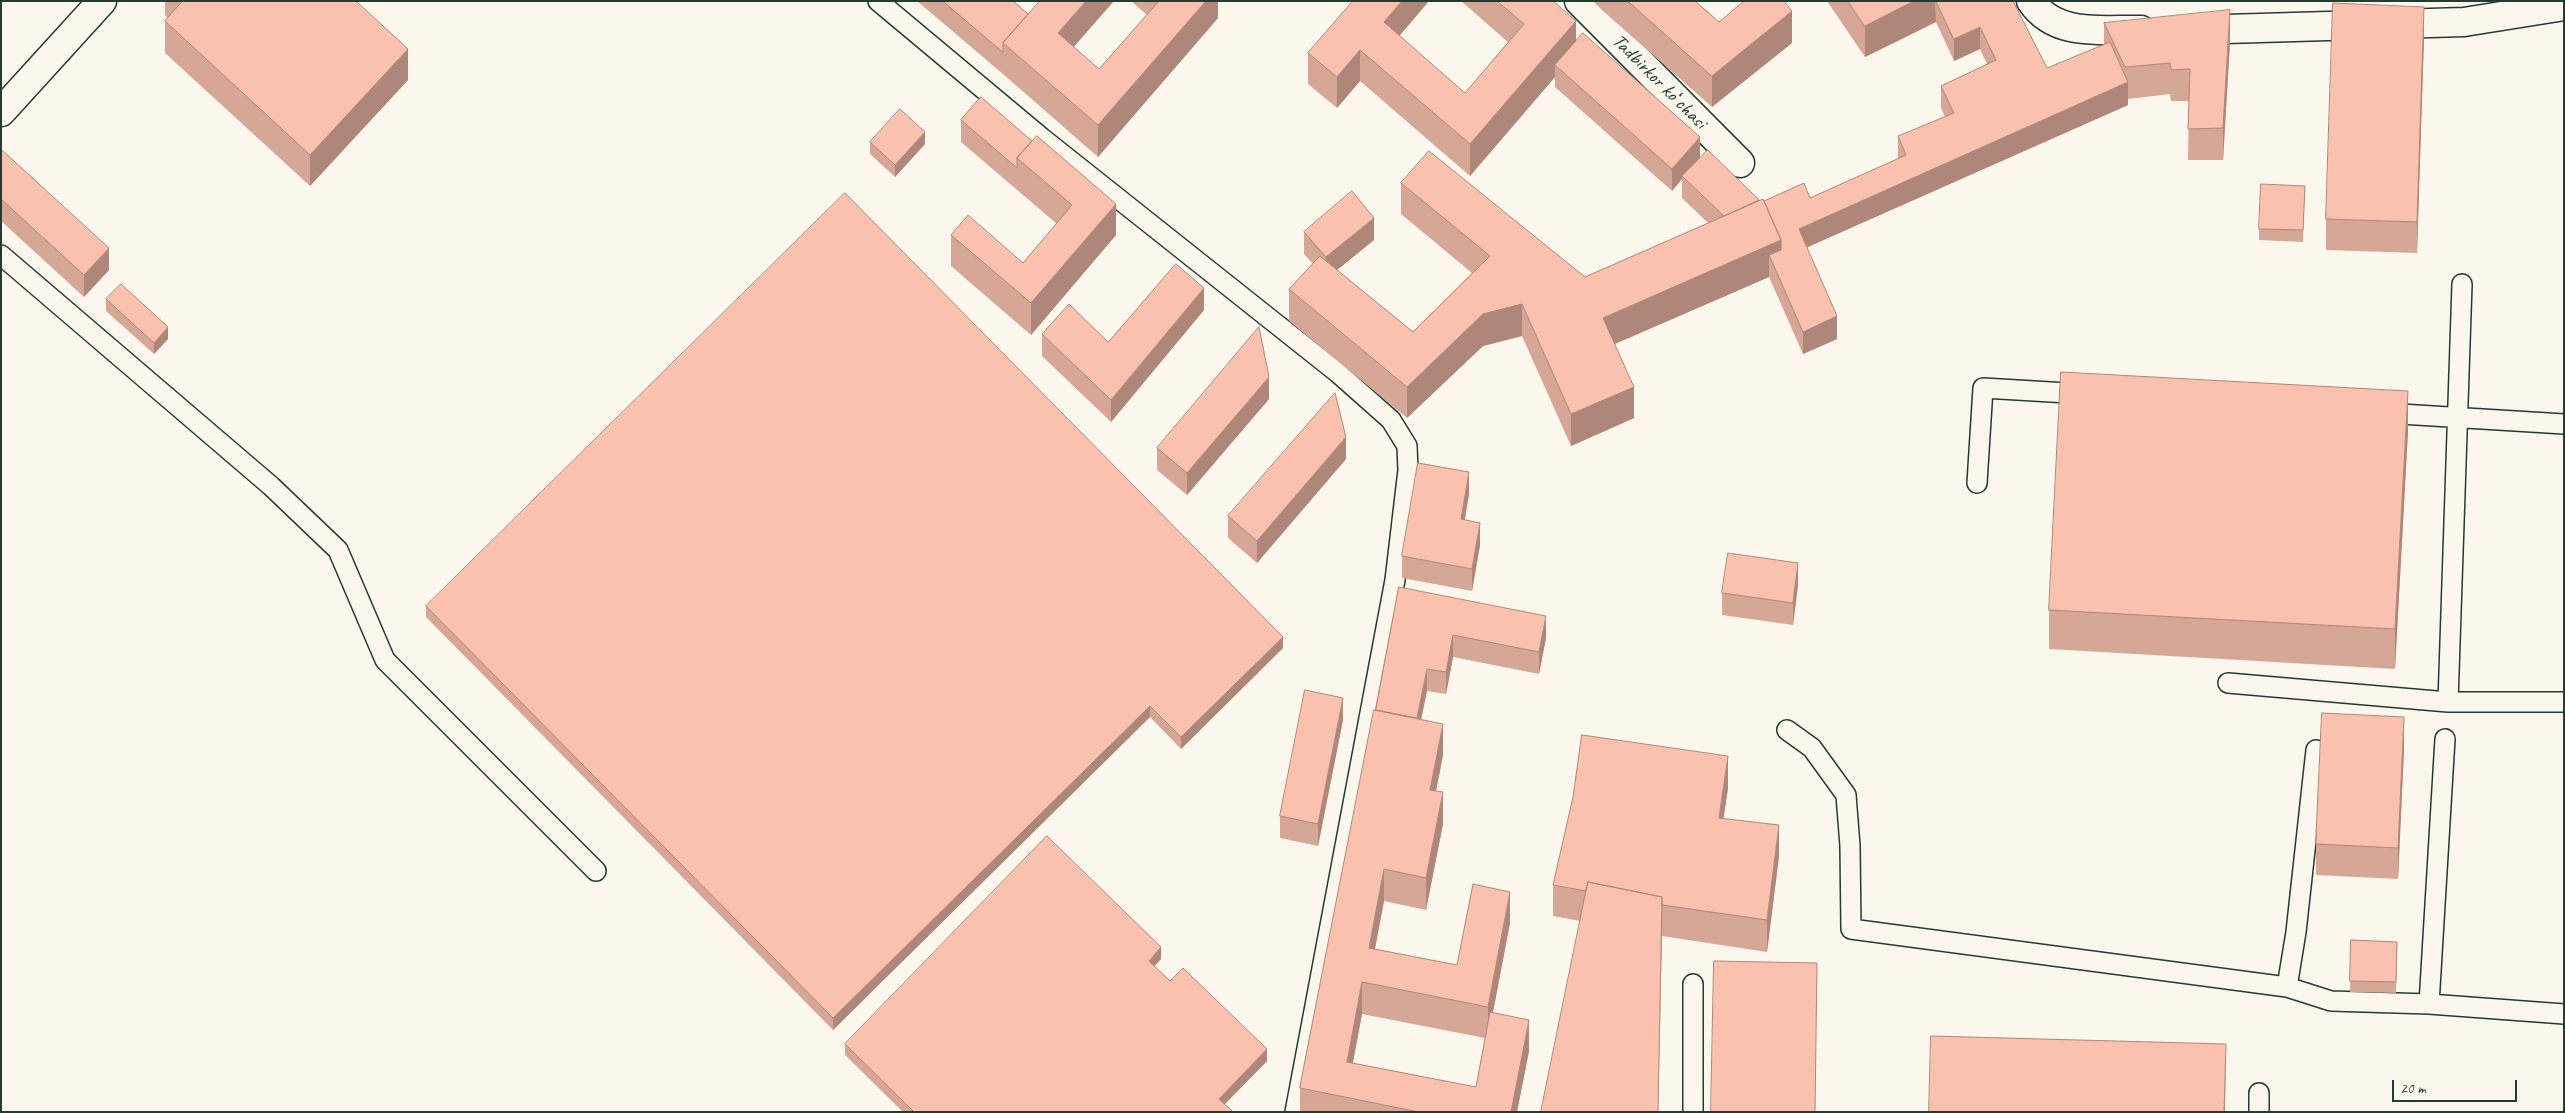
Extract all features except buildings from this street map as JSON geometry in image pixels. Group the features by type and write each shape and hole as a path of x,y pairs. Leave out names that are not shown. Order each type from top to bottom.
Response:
{"street":[{"path":"1,112 102,1"},
{"name":"Tadbirkor koʻchasi","path":"1579,1 1740,163"},
{"path":"2031,1 2046,17 2074,29 2241,30 2464,22 2564,6"}],"lane":[{"path":"878,1 1042,138 1338,373 1392,420 1407,446 1408,470 1395,580 1295,1112"},
{"path":"1,255 271,486 338,550 385,660 596,871"},
{"path":"2448,702 2462,284"},
{"path":"1977,483 1984,388 2101,395"},
{"path":"2366,412 2564,424"},
{"path":"2228,683 2448,702 2564,702"},
{"path":"1787,730 1812,748 1846,795 1850,846 1851,929 2287,988 2331,1001 2429,1004 2564,1014"},
{"path":"2429,1004 2445,740"},
{"path":"2287,988 2296,932 2316,750"},
{"path":"1693,984 1693,1112"},
{"path":"2259,1093 2259,1112"}]}
